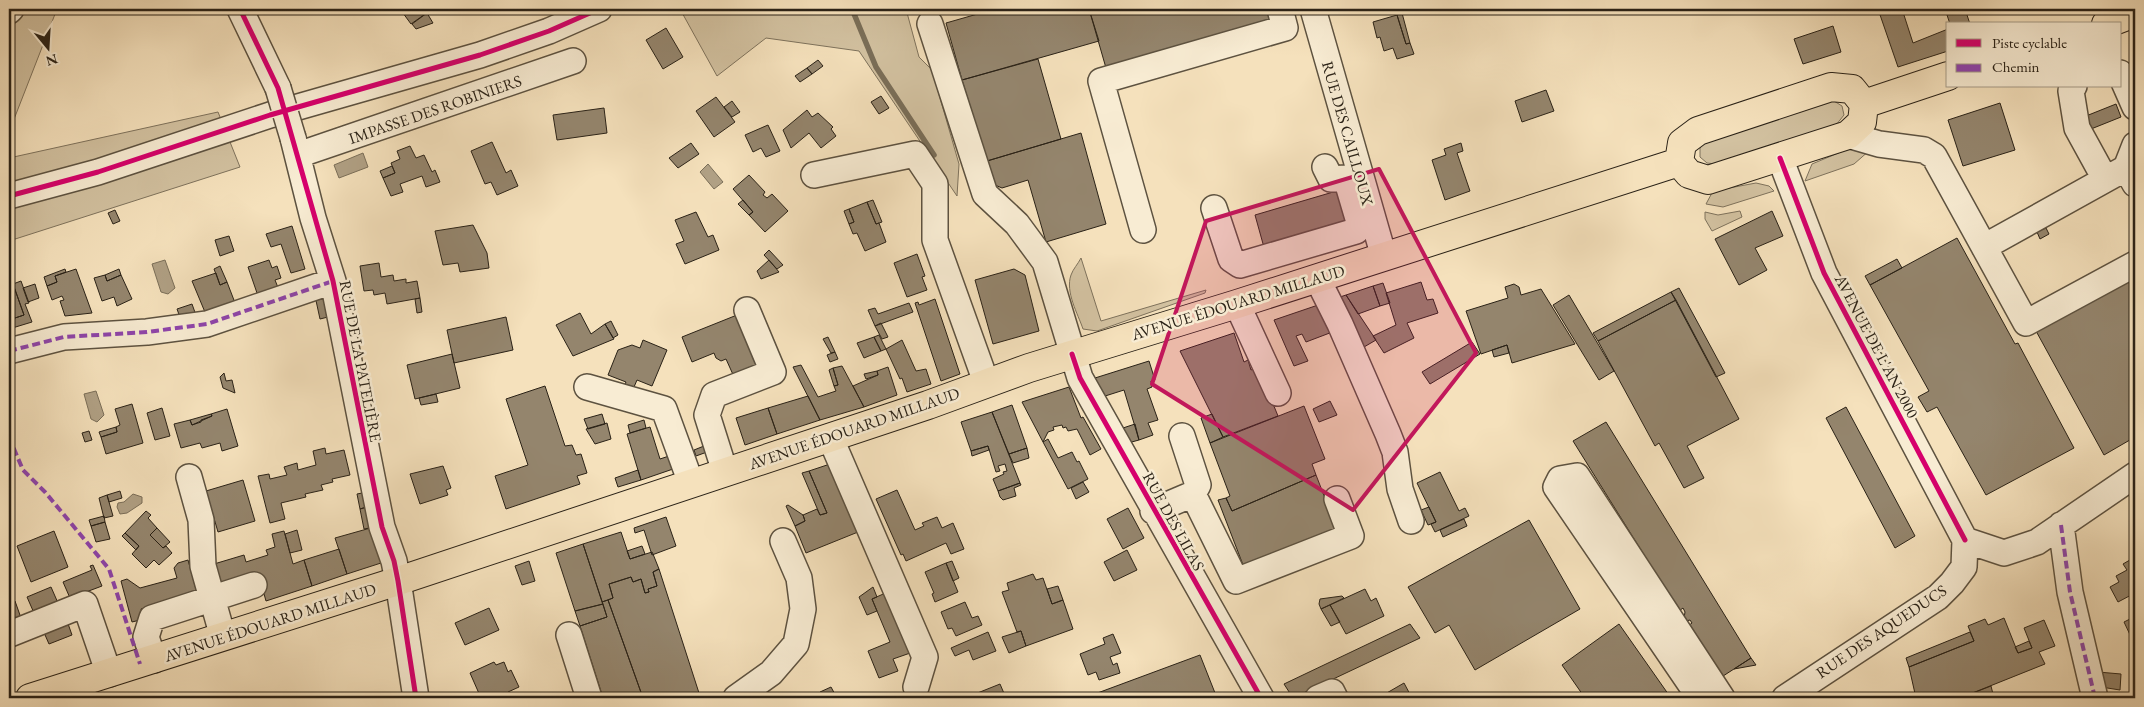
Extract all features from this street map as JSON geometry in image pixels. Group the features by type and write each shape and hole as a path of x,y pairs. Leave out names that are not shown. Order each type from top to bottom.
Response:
{"main road":[{"path":"2110,22 2132,12"},
{"path":"1864,104 1946,77"},
{"path":"1831,87 1852,89 1864,104 1862,122 1848,135 1708,180 1689,174 1679,162 1682,143 1698,131 1831,87"},
{"name":"AVENUE ÉDOUARD MILLAUD","path":"30,698 398,581 928,405 986,382 1072,354 1238,304 1679,162"}],"street":[{"name":"RUE DE LA PATELIÈRE","path":"240,9 278,88 333,282 382,527 394,561 398,581 416,698"},
{"path":"9,196 98,172 270,115 480,55 548,31 599,9"},
{"path":"1143,230 1101,81 1286,28 1280,9"},
{"name":"RUE DES CAILLOUX","path":"1313,9 1384,257"},
{"name":"RUE DES LILAS","path":"930,24 985,194 1017,224 1045,262 1080,378 1261,698"},
{"name":"IMPASSE DES ROBINIERS","path":"295,147 573,61"},
{"path":"2126,72 2135,107"},
{"path":"2073,88 2071,91 2077,128 2122,177"},
{"path":"1848,135 1879,144 1924,150 1934,156 2026,323 2135,264"},
{"path":"1984,247 2122,177 2135,145"},
{"path":"814,175 915,154 936,184 935,240 986,382"},
{"name":"AVENUE DE L'AN 2000","path":"1780,158 1824,273 1965,540"},
{"path":"1214,208 1231,259 1240,264 1356,231 1359,222 1346,178 1331,179 1325,167"},
{"path":"1317,278 1340,324 1388,434 1395,452 1400,489 1412,521"},
{"path":"9,350 64,337 148,332 207,324 333,282"},
{"path":"1238,304 1278,393"},
{"path":"724,472 707,415 714,395 773,372 747,310"},
{"path":"587,387 664,409 691,483"},
{"path":"1154,511 1193,494 1198,485 1182,436"},
{"path":"830,437 925,657 916,687"},
{"path":"1965,540 2004,553 2037,542 2135,475"},
{"path":"1700,698 1556,487 1560,479 1576,476 1722,698"},
{"path":"189,477 201,520 203,566 222,637"},
{"path":"1193,494 1236,581 1351,536 1337,499"},
{"path":"2062,525 2070,592 2096,698"},
{"path":"736,698 771,673 796,644 803,609 799,578 783,540"},
{"name":"RUE DES AQUEDUCS","path":"1784,698 1938,596 1964,567 1965,540"},
{"path":"154,660 146,637 152,618 212,597 254,585"},
{"path":"10,634 85,604 108,674"},
{"path":"569,635 589,698"},
{"path":"1318,698 1332,692 1335,698"}],"highlighted area":[{"path":"1379,169 1476,353 1353,510 1152,384 1206,221"}],"shaded area":[{"path":"9,9 57,9 9,132"},
{"path":"680,9 906,9 919,57 932,70 959,164 957,196 859,51 766,38 717,76"},
{"path":"1818,101 1834,101 1842,106 1844,115 1836,125 1716,164 1707,163 1700,157 1700,147 1706,141"},
{"path":"218,112 240,167 9,241 9,158"},
{"path":"1855,146 1870,150 1854,164 1805,181 1812,164"},
{"path":"363,153 368,167 339,178 334,165"},
{"path":"708,164 723,182 714,189 700,172"},
{"path":"1756,183 1769,186 1774,191 1723,207 1706,204 1713,191"},
{"path":"1740,211 1742,217 1712,231 1705,219 1705,212 1718,215"},
{"path":"1081,258 1101,321 1206,290 1205,293 1097,331 1083,329 1073,303 1070,288 1071,275"},
{"path":"165,260 175,288 168,294 161,292 152,264"},
{"path":"96,391 104,415 97,422 91,419 84,394"},
{"path":"133,494 142,497 142,503 127,513 120,514 117,507 118,503 124,502"}],"building":[{"path":"400,9 425,9 428,12 411,24"},
{"path":"995,9 1089,9 1099,41 962,80 946,23"},
{"path":"1089,9 1268,9 1272,22 1106,68"},
{"path":"1878,9 1914,9 1903,12 1913,43 1946,30 1946,52 1898,67"},
{"path":"1945,9 1965,9 1969,22 1949,22"},
{"path":"427,13 433,23 416,29 412,24"},
{"path":"1402,13 1410,43 1406,44 1397,15"},
{"path":"1397,15 1406,44 1410,43 1414,54 1397,59 1393,48 1384,51 1380,37 1377,38 1373,22"},
{"path":"1833,26 1841,52 1803,64 1794,39"},
{"path":"666,28 683,57 663,69 646,40"},
{"path":"1038,59 1061,139 987,161 962,80"},
{"path":"818,60 823,66 812,74 807,68"},
{"path":"807,68 812,74 800,82 795,76"},
{"path":"1546,90 1554,111 1522,122 1515,101"},
{"path":"881,96 889,108 879,114 871,102"},
{"path":"716,97 735,122 714,137 696,111"},
{"path":"732,101 740,112 732,117 724,107"},
{"path":"2000,103 2015,150 1963,166 1948,120"},
{"path":"2116,104 2121,117 2086,131 2081,118"},
{"path":"604,108 607,133 557,140 553,115"},
{"path":"807,110 812,117 818,113 833,127 831,129 836,136 821,148 809,133 791,148 783,130"},
{"path":"768,125 780,151 766,157 761,148 753,152 745,135"},
{"path":"1081,133 1106,224 1046,242 1028,180 1002,188 995,185 987,161"},
{"path":"492,142 506,173 511,170 518,186 497,195 491,182 485,184 471,151"},
{"path":"691,143 699,154 678,168 669,158"},
{"path":"1461,143 1463,151 1457,153 1470,191 1445,200 1432,160 1446,155 1444,149"},
{"path":"410,146 416,158 424,155 432,172 435,170 440,182 426,187 422,176 400,184 403,192 391,196 383,178 395,173 391,163 400,159 397,151"},
{"path":"392,166 395,173 383,178 380,171"},
{"path":"749,175 765,192 763,195 767,198 772,194 788,211 765,232 749,215 753,212 733,189"},
{"path":"1340,190 1350,225 1265,251 1255,215"},
{"path":"743,200 753,212 749,215 738,204"},
{"path":"873,200 882,222 876,224 867,202"},
{"path":"867,202 876,224 879,223 886,242 865,251 857,233 853,234 849,224 854,222 849,209"},
{"path":"849,209 854,222 849,224 844,211"},
{"path":"115,210 120,221 113,224 108,213"},
{"path":"1772,211 1783,236 1755,248 1767,270 1739,285 1715,239"},
{"path":"696,212 708,237 713,235 719,250 685,264 676,244 684,241 675,220"},
{"path":"473,225 487,253 489,268 460,272 458,263 443,265 435,231"},
{"path":"292,226 305,269 291,273 281,244 271,247 266,234"},
{"path":"2046,228 2049,234 2040,239 2037,232"},
{"path":"229,236 234,251 220,256 215,240"},
{"path":"1957,238 2015,344 2018,343 2074,448 1986,495 1937,407 1927,412 1918,397 1929,391 1870,285"},
{"path":"769,250 783,265 777,269 764,255"},
{"path":"917,254 925,276 922,277 927,290 907,297 894,263"},
{"path":"1897,259 1902,268 1870,285 1865,276"},
{"path":"269,260 272,268 277,266 281,278 275,280 279,290 263,296 262,292 257,293 248,267"},
{"path":"769,260 779,272 761,279 757,271"},
{"path":"379,263 381,277 393,275 394,281 406,279 406,283 417,281 420,298 387,304 385,293 374,295 373,290 364,291 360,266"},
{"path":"220,266 227,282 220,285 214,269"},
{"path":"65,269 66,272 55,276 57,282 47,286 44,277"},
{"path":"76,269 92,313 65,316 60,301 64,300 62,296 52,300 47,286 57,282 55,276"},
{"path":"119,269 121,275 107,281 105,275"},
{"path":"1014,269 1025,275 1039,331 993,344 975,280"},
{"path":"2135,272 2135,437 2104,455 2036,331"},
{"path":"216,273 220,285 227,282 237,308 207,317 192,281"},
{"path":"105,275 107,281 121,275 132,299 117,306 114,297 102,301 94,278"},
{"path":"21,281 29,303 25,304 32,322 9,329 9,320 24,315 13,284"},
{"path":"1421,282 1427,300 1433,299 1438,313 1407,323 1414,338 1384,353 1373,336 1396,325 1386,293"},
{"path":"1383,283 1390,303 1380,306 1373,286"},
{"path":"13,284 24,315 9,320 9,286"},
{"path":"35,284 39,298 28,302 23,288"},
{"path":"1514,284 1519,287 1521,295 1541,289 1575,344 1512,363 1507,345 1481,354 1466,311 1508,298 1505,287"},
{"path":"1373,286 1380,306 1358,314 1346,295"},
{"path":"1679,288 1725,373 1716,377 1671,292"},
{"path":"327,292 332,316 320,319 315,296"},
{"path":"1671,292 1676,300 1598,341 1593,333"},
{"path":"1346,295 1376,340 1364,347 1334,299"},
{"path":"1569,295 1614,371 1599,380 1553,305"},
{"path":"420,298 422,312 417,313 415,299"},
{"path":"935,299 960,374 941,381 915,303 918,302 919,305"},
{"path":"1676,300 1739,419 1687,446 1704,478 1684,488 1659,443 1655,446 1598,341"},
{"path":"909,303 913,312 875,326 868,310 875,308 878,314"},
{"path":"1324,303 1335,331 1306,342 1302,334 1296,336 1308,361 1294,366 1274,320"},
{"path":"192,304 197,318 181,320 177,309"},
{"path":"580,313 591,334 605,324 614,339 573,356 556,325"},
{"path":"737,315 759,370 735,379 726,359 721,361 716,358 714,353 692,362 682,337"},
{"path":"506,317 513,350 454,363 447,330"},
{"path":"611,321 618,335 613,338 605,324"},
{"path":"881,323 888,337 882,339 875,326"},
{"path":"1234,333 1244,362 1248,360 1251,370 1258,367 1278,416 1223,437 1180,351"},
{"path":"879,335 886,349 881,351 874,337"},
{"path":"828,337 835,352 831,353 823,339"},
{"path":"874,337 881,351 864,358 857,343"},
{"path":"643,340 667,350 652,386 637,380 631,394 622,390 626,382 608,375 618,350 632,345 640,348"},
{"path":"902,340 916,371 926,369 931,384 907,392 902,378 900,379 886,349"},
{"path":"1472,342 1480,354 1430,384 1422,372"},
{"path":"1507,345 1509,353 1494,357 1492,350"},
{"path":"835,352 838,359 830,362 827,355"},
{"path":"452,354 460,388 415,399 407,365"},
{"path":"1149,361 1155,380 1151,381 1152,387 1147,389 1158,420 1148,423 1153,435 1139,440 1124,390 1102,397 1095,378"},
{"path":"801,365 818,397 836,391 834,386 838,385 833,368 842,366 864,407 820,420 793,367"},
{"path":"888,367 897,395 864,407 853,386 878,375 877,371"},
{"path":"833,368 838,385 834,386 829,370"},
{"path":"877,371 878,375 866,379 864,374"},
{"path":"224,373 226,381 232,380 235,393 223,388 220,377"},
{"path":"545,386 565,446 572,445 576,455 581,454 587,473 577,476 580,484 506,509 495,476 528,465 506,399"},
{"path":"1069,387 1081,418 1083,417 1101,449 1090,455 1077,429 1068,431 1062,425 1053,427 1054,430 1048,432 1043,442 1022,402"},
{"path":"436,394 438,402 421,405 419,398"},
{"path":"808,396 820,420 777,434 768,408"},
{"path":"1330,401 1337,415 1319,422 1313,409"},
{"path":"132,404 143,443 106,454 101,437 117,432 116,427 120,425 115,409"},
{"path":"1012,405 1027,448 1009,454 992,412"},
{"path":"1304,406 1325,459 1312,464 1316,475 1232,511 1226,498 1230,496 1210,443"},
{"path":"1846,407 1915,536 1895,548 1826,418"},
{"path":"162,408 170,436 155,440 147,413"},
{"path":"768,408 777,434 745,445 736,418"},
{"path":"227,409 238,446 222,451 220,443 202,448 200,443 181,448 174,424 190,420 192,425 212,416 211,414"},
{"path":"992,412 1020,483 998,491 993,479 1007,471 1005,464 998,466 1000,471 996,472 988,446 971,451 961,422"},
{"path":"211,414 212,416 192,425 190,420"},
{"path":"602,414 605,424 588,429 584,419"},
{"path":"1212,414 1223,437 1210,443 1201,418"},
{"path":"644,420 646,428 630,433 628,425"},
{"path":"1606,422 1751,658 1720,678 1688,626 1692,623 1684,618 1685,612 1683,608 1679,611 1573,441"},
{"path":"607,423 611,439 595,444 586,429"},
{"path":"1135,424 1139,440 1128,443 1123,428"},
{"path":"116,427 117,432 101,437 99,432"},
{"path":"650,427 660,459 672,455 676,468 641,480 627,434"},
{"path":"89,431 92,440 85,442 82,433"},
{"path":"1048,439 1058,458 1072,452 1088,479 1068,489 1043,442"},
{"path":"704,446 707,452 696,456 694,450"},
{"path":"988,446 989,450 972,456 971,451"},
{"path":"325,448 326,454 344,450 350,475 332,479 333,482 321,485 323,490 305,494 306,497 281,503 285,519 270,523 258,476 269,474 270,479 287,475 284,467 297,463 298,470 316,465 313,451"},
{"path":"1027,448 1029,458 1013,463 1009,454"},
{"path":"833,463 863,530 806,553 795,526 805,521 803,515 817,509 820,515 827,513 809,471"},
{"path":"443,466 451,488 446,490 448,495 420,504 410,474"},
{"path":"638,470 641,480 618,487 615,478"},
{"path":"809,471 827,513 820,515 802,473"},
{"path":"1440,472 1459,511 1465,508 1469,516 1435,532 1431,524 1436,522 1417,483"},
{"path":"1316,475 1339,534 1245,570 1218,500 1226,498 1232,511"},
{"path":"243,480 255,521 218,532 206,491"},
{"path":"1083,482 1089,492 1076,499 1071,488"},
{"path":"1020,483 1021,485 1014,488 1016,496 1003,500 1000,497 998,491"},
{"path":"897,490 915,530 924,526 922,523 937,517 942,528 953,523 964,549 951,554 946,543 906,561 903,554 901,555 876,499"},
{"path":"120,491 122,498 109,502 107,495"},
{"path":"367,492 370,506 360,509 357,494"},
{"path":"107,495 113,516 104,518 99,498"},
{"path":"788,505 803,515 805,521 795,526 786,506"},
{"path":"370,506 374,527 364,529 360,509"},
{"path":"1429,507 1436,522 1428,525 1421,510"},
{"path":"1128,508 1144,538 1123,549 1107,519"},
{"path":"146,511 151,515 148,518 157,528 150,535 163,548 166,546 172,553 159,565 154,560 146,568 132,554 139,546 125,533"},
{"path":"104,516 105,522 91,526 89,520"},
{"path":"666,517 676,546 652,555 644,530 635,533 634,528"},
{"path":"1464,519 1467,526 1443,537 1440,530"},
{"path":"1529,520 1580,609 1475,670 1449,625 1435,633 1408,587"},
{"path":"105,522 110,539 96,542 91,526"},
{"path":"374,527 381,563 347,574 335,538"},
{"path":"157,528 170,542 163,548 150,535"},
{"path":"297,530 302,550 290,553 285,534"},
{"path":"54,531 68,567 31,582 17,546"},
{"path":"284,531 293,564 304,560 312,586 266,601 259,576 215,588 214,564 244,555 246,562 268,555 266,550 275,547 272,534"},
{"path":"621,532 630,559 652,552 659,569 653,572 657,586 648,589 649,592 645,593 641,579 633,582 631,577 609,584 613,598 602,602 583,544"},
{"path":"125,533 139,546 136,550 122,536"},
{"path":"583,544 603,604 575,611 556,553"},
{"path":"642,546 645,554 630,559 627,551"},
{"path":"339,549 347,574 312,586 304,560"},
{"path":"1127,550 1137,570 1114,581 1104,562"},
{"path":"2135,557 2135,593 2118,602 2110,587 2119,582 2116,576 2127,570 2123,564"},
{"path":"188,560 197,593 141,609 144,619 132,622 121,581 127,579 140,588 177,578 174,568 178,563"},
{"path":"529,561 535,581 522,585 515,566"},
{"path":"952,561 959,578 953,581 946,563"},
{"path":"946,563 958,592 935,602 932,594 934,593 925,572"},
{"path":"93,565 102,586 70,598 63,582 92,570 90,566"},
{"path":"659,569 699,693 684,698 643,698 608,600 613,598 609,584 631,577 633,582 641,579 645,593 649,592 648,589 657,586 653,572"},
{"path":"1033,574 1036,580 1043,578 1052,604 1063,600 1073,629 1026,646 1021,631 1017,632 1002,592 1009,590 1007,583"},
{"path":"1058,586 1063,600 1052,604 1047,589"},
{"path":"51,587 58,603 34,613 27,597"},
{"path":"873,587 877,597 872,599 877,611 867,615 859,597"},
{"path":"1365,589 1371,601 1376,598 1384,616 1346,634 1330,605"},
{"path":"890,591 916,651 893,659 898,671 879,678 868,651 890,642 872,599"},
{"path":"1342,596 1344,598 1321,609 1320,599"},
{"path":"608,600 643,698 603,698 580,626 607,617 602,602"},
{"path":"15,601 21,618 9,623 9,604"},
{"path":"965,602 972,618 978,616 982,625 956,636 952,628 948,629 941,612"},
{"path":"603,604 607,617 580,626 575,611"},
{"path":"1330,605 1340,622 1331,626 1321,609"},
{"path":"489,608 499,630 465,645 455,623"},
{"path":"66,618 72,635 49,644 42,628"},
{"path":"2004,618 2018,653 2032,648 2024,628 2044,620 2055,646 2039,652 2045,664 1960,698 1916,698 1909,667 1974,641 1968,626 1985,619 1988,625"},
{"path":"2130,619 2135,632 2135,638 2132,639 2124,622"},
{"path":"1410,624 1420,638 1293,698 1284,684"},
{"path":"1619,624 1671,698 1585,698 1562,665"},
{"path":"1021,631 1026,646 1009,653 1002,637"},
{"path":"988,632 996,651 973,660 969,650 955,656 951,648"},
{"path":"1970,632 1974,641 1909,667 1906,658"},
{"path":"1113,634 1121,653 1110,657 1113,665 1117,663 1120,673 1099,680 1096,672 1088,675 1080,654 1105,644 1103,638"},
{"path":"2029,641 2032,648 2018,653 2015,647"},
{"path":"1200,655 1217,698 1084,698"},
{"path":"1751,658 1756,665 1734,669"},
{"path":"494,662 496,665 504,662 508,672 511,670 519,687 508,692 509,695 502,698 481,698 470,673"},
{"path":"2098,672 2121,674 2120,690 2101,687"},
{"path":"1404,683 1412,698 1388,698 1385,694"},
{"path":"1000,684 1006,698 965,698"},
{"path":"1991,686 1994,698 1960,698"},
{"path":"831,687 837,698 818,698 822,696 820,692"},
{"path":"816,694 818,698 808,698"}],"waterway":[{"path":"852,9 876,67 934,155"}],"marked path":[{"path":"9,351 64,337 147,332 207,324 333,281"},
{"path":"9,437 23,470 45,492 109,569 140,664"},
{"path":"2061,525 2070,592 2095,698"}],"cycle path":[{"path":"240,9 278,88 333,281 382,527 394,561 398,581 416,698"},
{"path":"9,196 98,172 270,115 480,55 549,31 599,9"},
{"path":"1780,158 1824,273 1965,540"},
{"path":"1072,354 1080,378 1261,698"}]}
